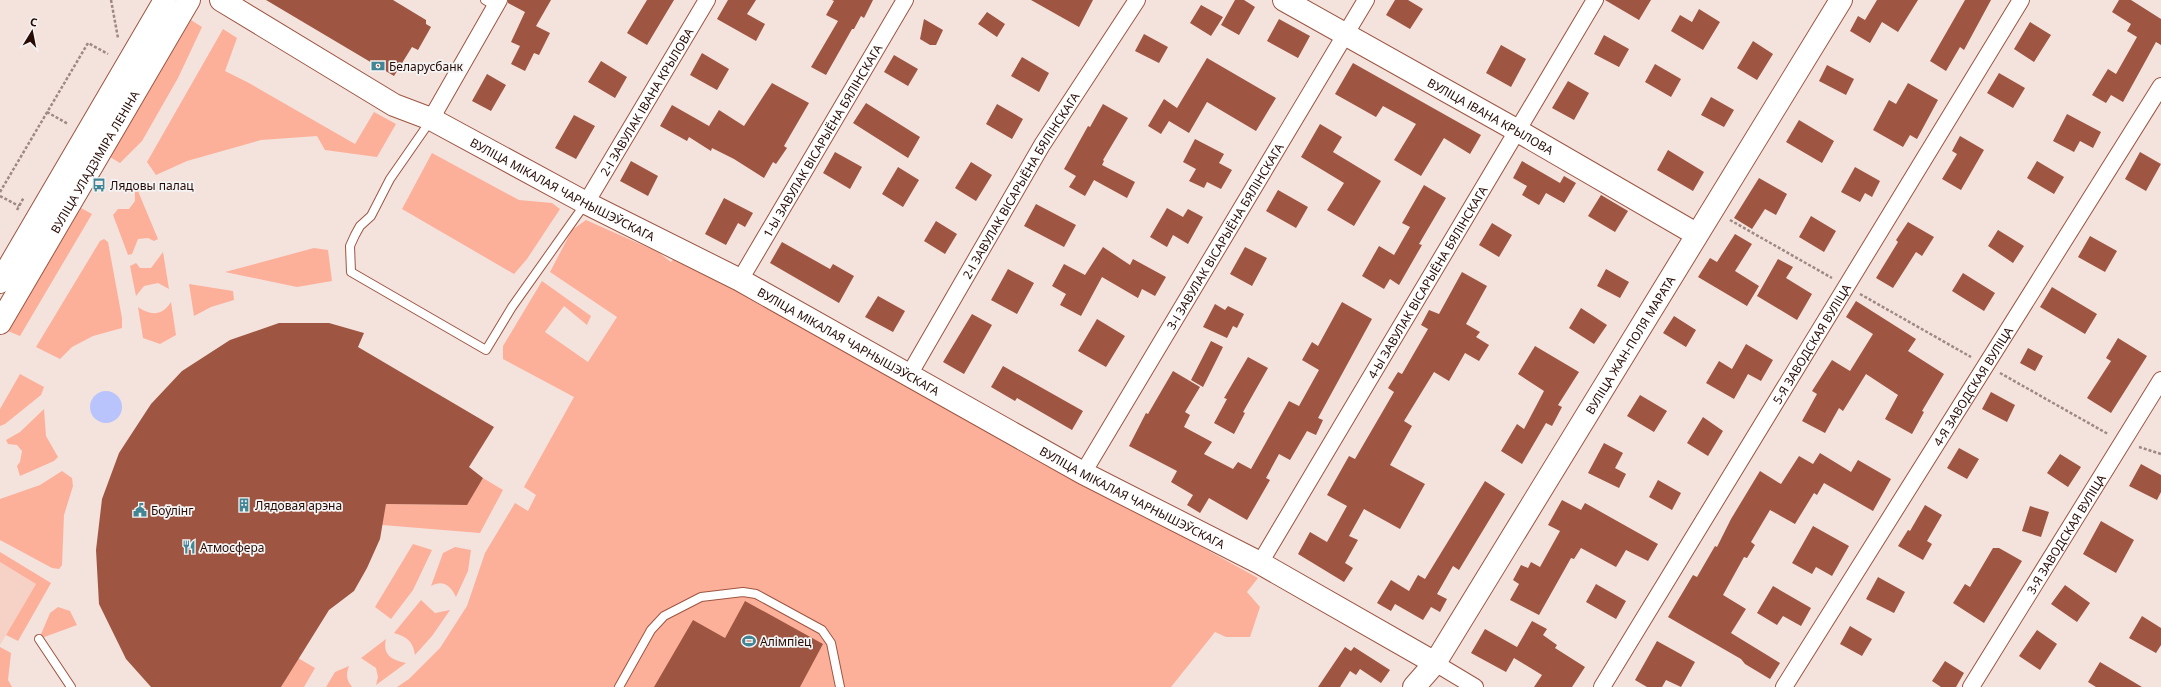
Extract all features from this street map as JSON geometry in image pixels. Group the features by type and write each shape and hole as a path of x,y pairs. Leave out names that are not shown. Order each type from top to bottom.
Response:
{"street":[{"name":"ВУЛІЦА УЛАДЗІМІРА ЛЕНІНА","path":"0,282 165,0"},
{"name":"ВУЛІЦА УЛАДЗІМІРА ЛЕНІНА","path":"0,323 189,0"},
{"name":"2-І ЗАВУЛАК ІВАНА КРЫЛОВА","path":"586,203 708,0"},
{"name":"1-Ы ЗАВУЛАК ВІСАРЫЁНА БЯЛІНСКАГА","path":"740,280 905,0"},
{"name":"2-І ЗАВУЛАК ВІСАРЫЁНА БЯЛІНСКАГА","path":"909,375 1042,146 1137,0"},
{"name":"ВУЛІЦА ІВАНА КРЫЛОВА","path":"1284,0 1518,131 1696,234"},
{"name":"3-І ЗАВУЛАК ВІСАРЫЁНА БЯЛІНСКАГА","path":"1082,473 1366,0"},
{"name":"4-Ы ЗАВУЛАК ВІСАРЫЁНА БЯЛІНСКАГА","path":"1260,563 1518,131 1594,0"},
{"name":"ВУЛІЦА ЖАН-ПОЛЯ МАРАТА","path":"1414,687 1435,663 1696,234 1841,0"},
{"name":"5-Я ЗАВОДСКАЯ ВУЛІЦА","path":"1602,687 1845,285 2021,0"},
{"path":"431,119 493,2"},
{"name":"ВУЛІЦА МІКАЛАЯ ЧАРНЫШЭЎСКАГА","path":"234,6 394,105 431,119 586,203 740,280 1082,473 1260,563 1475,687"},
{"name":"4-Я ЗАВОДСКАЯ ВУЛІЦА","path":"1784,687 2161,86"},
{"name":"3-Я ЗАВОДСКАЯ ВУЛІЦА","path":"1971,687 2161,380"}],"lane":[{"path":"431,119 390,179 371,216 360,226 355,235 350,246 350,272 486,350 512,307 586,203"},
{"path":"619,687 651,630 664,616 701,597 743,592 756,594 822,630 831,643 840,687"},
{"path":"39,639 71,687"}],"path":[{"path":"111,0 118,38"},
{"path":"0,192 88,43 108,54"},
{"path":"47,112 68,124"},
{"path":"0,196 19,206"},
{"path":"1711,210 2122,442 2161,454"}],"shaded area":[{"path":"191,20 202,27 178,78 142,141 120,163 110,157"},
{"path":"223,29 237,38 225,71 249,83 355,144 374,112 396,124 377,157 325,150 317,136 261,140 187,161 156,175 147,162"},
{"path":"432,153 519,200 552,203 560,209 527,259 514,274 402,209"},
{"path":"135,184 158,239 154,241 148,238 138,239 132,254 128,255 113,215 118,209 129,209 135,201 135,191 129,187"},
{"path":"81,208 92,214 20,336 8,331"},
{"path":"586,220 658,252 671,262 675,257 1258,578 1247,592 1260,607 1250,637 1226,637 1215,632 1171,687 397,687 409,679 440,648 467,606 485,553 515,503 528,511 536,495 524,487 574,397 503,359 503,346 542,281 591,316 587,325 564,306 545,332 588,362 617,317 550,272 572,230"},
{"path":"104,239 108,242 122,318 122,328 93,336 72,347 60,359 36,347 100,241"},
{"path":"314,248 328,250 332,281 297,287 225,272"},
{"path":"163,252 169,289 158,283 144,286 136,296 130,266 136,263 140,268 151,268"},
{"path":"189,284 233,291 234,300 211,307 194,316"},
{"path":"171,302 176,335 160,344 143,338 138,307 147,312 156,313 164,310"},
{"path":"20,374 44,387 41,395 5,424 0,426 0,409"},
{"path":"44,409 46,436 58,457 54,461 20,476 17,466 20,462 22,451 17,445 8,444 6,440 20,432"},
{"path":"62,471 72,478 73,486 64,515 62,565 59,569 52,568 0,540 0,499 40,485"},
{"path":"483,478 503,490 480,533 382,525 386,504 466,505"},
{"path":"413,544 432,550 413,590 391,619 375,607"},
{"path":"455,547 471,550 468,571 456,597 452,590 446,585 439,583 431,586 443,553"},
{"path":"0,552 51,583 18,641 6,635 36,584 0,562"},
{"path":"0,562 36,584 0,645"},
{"path":"421,600 435,613 450,610 432,636 415,655 413,646 409,640 394,633"},
{"path":"58,607 70,611 77,625 39,639 50,613"},
{"path":"386,639 385,649 389,656 406,663 376,685 378,677 376,668 361,658"},
{"path":"0,647 11,653 8,680 12,687 0,687"},
{"path":"298,658 315,668 304,687 281,687"},
{"path":"349,666 347,677 352,687 326,687 335,672"}],"water":[{"path":"103,391 109,391 119,398 122,407 121,413 115,420 109,423 103,423 93,416 90,410 90,404 97,394"}],"building":[{"path":"266,0 393,0 426,20 426,24 431,27 418,50 412,47 394,76"},
{"path":"508,0 551,0 536,26 550,33 539,55 534,53 525,71 511,64 520,46 511,42 525,12 508,3"},
{"path":"647,0 674,0 647,45 627,33"},
{"path":"728,0 756,0 747,14 765,24 756,41 717,19"},
{"path":"832,0 873,0 864,18 861,16 854,29 852,29 826,75 811,67 838,21 826,15 834,1"},
{"path":"1031,0 1093,0 1079,27"},
{"path":"1235,0 1244,0 1255,7 1239,35 1221,25"},
{"path":"1395,0 1408,0 1423,9 1410,29 1386,15"},
{"path":"1605,0 1651,0 1639,20"},
{"path":"1877,0 1918,0 1898,32 1882,22 1870,43 1850,31 1858,16 1865,20"},
{"path":"1965,0 1991,0 1964,50 1960,47 1946,71 1930,61"},
{"path":"2119,0 2131,0 2161,19 2161,45 2156,42 2123,102 2111,95 2106,103 2092,95 2108,69 2116,74 2137,37 2127,31 2131,24 2112,12"},
{"path":"1201,5 1223,17 1211,36 1190,23"},
{"path":"1699,9 1720,22 1703,50 1671,31 1680,15 1692,22"},
{"path":"987,12 1005,24 997,37 978,24"},
{"path":"924,19 943,30 936,45 930,45 920,39"},
{"path":"1279,19 1310,36 1298,58 1267,41"},
{"path":"2030,22 2051,35 2034,62 2014,49"},
{"path":"1144,34 1168,47 1159,63 1135,51"},
{"path":"1604,35 1629,49 1619,67 1594,54"},
{"path":"1753,41 1773,54 1757,80 1737,68"},
{"path":"1501,45 1526,59 1511,87 1486,73"},
{"path":"702,53 729,69 717,90 690,75"},
{"path":"894,55 918,69 908,86 884,72"},
{"path":"1022,57 1049,73 1039,92 1011,76"},
{"path":"1207,58 1276,98 1256,131 1207,102 1189,133 1169,121 1161,134 1148,126 1164,99 1177,108"},
{"path":"601,61 627,77 615,98 588,82"},
{"path":"1353,63 1481,135 1470,154 1444,138 1421,176 1394,160 1416,124 1383,106 1376,117 1335,94"},
{"path":"1655,64 1681,79 1671,97 1645,82"},
{"path":"1827,65 1854,79 1846,95 1819,81"},
{"path":"1999,73 2025,88 2013,108 1987,93"},
{"path":"487,74 506,85 491,111 472,101"},
{"path":"1568,81 1589,93 1574,120 1552,108"},
{"path":"772,83 809,103 784,146 787,148 776,164 773,162 764,178 734,159 712,148 711,151 689,137 687,141 660,126 672,105 709,126 719,110 744,126"},
{"path":"1908,83 1938,100 1917,139 1910,135 1903,147 1873,130 1889,100 1896,104"},
{"path":"1711,97 1734,110 1724,127 1701,115"},
{"path":"866,103 920,137 908,158 853,123"},
{"path":"997,104 1023,119 1012,139 986,124"},
{"path":"1103,104 1128,118 1103,160 1102,165 1135,182 1127,198 1094,180 1085,196 1069,187 1076,176 1064,169 1088,126 1090,127"},
{"path":"2067,114 2101,132 2093,148 2080,141 2074,152 2053,141"},
{"path":"574,115 595,126 576,159 555,148"},
{"path":"1799,120 1834,141 1822,163 1786,142"},
{"path":"1320,124 1342,137 1333,152 1381,181 1354,226 1327,210 1344,183 1301,157"},
{"path":"1960,136 1984,150 1961,190 1942,179 1957,154 1952,151"},
{"path":"1195,139 1224,154 1219,163 1232,170 1221,189 1207,182 1204,188 1189,181 1196,169 1183,162"},
{"path":"1668,150 1704,172 1693,191 1657,170"},
{"path":"835,152 862,167 850,189 823,173"},
{"path":"2140,152 2161,164 2146,191 2125,179"},
{"path":"631,161 658,176 648,196 620,181"},
{"path":"1522,161 1560,183 1564,176 1576,183 1564,203 1546,193 1539,205 1522,195 1527,186 1513,178"},
{"path":"2037,161 2064,177 2054,194 2027,178"},
{"path":"971,162 992,175 976,201 955,188"},
{"path":"898,167 919,180 903,207 882,194"},
{"path":"1855,167 1880,181 1872,197 1865,193 1860,202 1841,192"},
{"path":"1759,178 1787,194 1776,215 1765,209 1752,229 1734,218"},
{"path":"1424,185 1446,198 1419,244 1422,245 1399,285 1390,279 1384,289 1362,276 1379,246 1394,255 1410,227 1402,223"},
{"path":"1278,190 1308,207 1296,228 1266,211"},
{"path":"1601,195 1628,211 1615,232 1588,216"},
{"path":"724,198 753,213 745,227 738,223 726,245 705,234"},
{"path":"1036,204 1076,225 1064,247 1024,226"},
{"path":"1167,208 1183,217 1188,209 1203,217 1188,244 1173,235 1167,247 1150,237"},
{"path":"1811,216 1836,231 1824,252 1799,237"},
{"path":"936,221 957,234 945,254 924,241"},
{"path":"1908,222 1934,237 1922,256 1916,252 1893,288 1876,278 1898,242 1896,240"},
{"path":"1492,223 1512,235 1499,257 1479,245"},
{"path":"1998,230 2024,246 2013,263 1988,246"},
{"path":"1735,234 1752,244 1735,271 1759,286 1747,306 1698,277 1710,258 1717,262"},
{"path":"2090,236 2117,251 2105,272 2078,257"},
{"path":"782,242 830,269 833,264 854,276 839,303 770,263"},
{"path":"1103,247 1130,265 1133,259 1166,277 1155,296 1142,289 1138,298 1102,277 1081,316 1060,305 1066,294 1052,286 1064,264 1085,275"},
{"path":"1245,247 1267,258 1252,286 1230,274"},
{"path":"1778,259 1793,267 1786,278 1812,294 1797,320 1757,296"},
{"path":"1008,269 1034,283 1017,314 991,300"},
{"path":"1606,269 1629,282 1620,298 1597,286"},
{"path":"1462,272 1487,286 1466,324 1480,332 1476,337 1489,345 1479,361 1465,353 1449,381 1434,372 1404,421 1412,426 1390,465 1425,484 1400,529 1364,509 1349,536 1358,540 1345,563 1353,568 1344,582 1298,554 1310,532 1327,542 1347,506 1327,495 1349,456 1355,459 1394,392 1388,388 1398,372 1402,374 1428,329 1421,325 1429,310 1439,314"},
{"path":"1963,273 1995,293 1984,311 1952,291"},
{"path":"2052,287 2097,314 2085,334 2040,307"},
{"path":"878,296 905,311 893,332 865,317"},
{"path":"1856,301 1916,339 1908,351 1944,374 1922,411 1924,412 1912,434 1885,419 1898,395 1866,374 1843,411 1839,408 1825,433 1802,421 1817,394 1812,391 1832,360 1850,371 1873,334 1846,317"},
{"path":"1342,302 1372,319 1318,418 1323,420 1316,435 1307,431 1290,460 1279,454 1266,478 1270,480 1247,520 1209,498 1200,513 1187,505 1193,495 1171,482 1177,471 1129,446 1146,413 1148,414 1173,371 1200,387 1185,412 1190,415 1184,427 1212,442 1204,454 1233,469 1238,462 1251,469 1289,401 1299,406 1319,370 1302,360 1312,342 1318,346"},
{"path":"1215,304 1225,310 1228,306 1244,314 1237,328 1233,326 1227,338 1203,327"},
{"path":"1581,308 1607,325 1594,344 1569,328"},
{"path":"972,314 992,325 964,374 943,362"},
{"path":"1674,316 1696,330 1686,347 1663,333"},
{"path":"1097,319 1125,336 1106,367 1078,351"},
{"name":"Лядовая арэна","path":"279,323 329,323 364,333 358,347 494,427 469,467 483,478 467,505 386,504 380,539 367,568 354,591 329,610 281,687 151,687 126,659 99,604 96,550 102,499 119,453 151,404 182,371 230,340"},
{"path":"2118,338 2147,356 2111,413 2087,398 2111,361 2106,358"},
{"path":"1211,341 1223,347 1203,387 1191,380"},
{"path":"1746,344 1773,360 1761,381 1748,374 1734,399 1706,383 1719,361 1732,369"},
{"path":"1535,346 1579,372 1558,405 1562,407 1552,426 1546,423 1522,464 1501,451 1517,424 1524,429 1544,391 1518,374"},
{"path":"2028,348 2043,356 2035,371 2020,363"},
{"path":"1248,357 1268,368 1243,412 1245,413 1234,434 1214,423 1227,399 1224,398"},
{"path":"1003,366 1083,411 1072,430 1017,398 1015,401 991,387"},
{"path":"1991,392 2015,405 2007,422 1982,409"},
{"path":"1640,395 1667,411 1654,432 1627,416"},
{"path":"1703,417 1723,431 1708,456 1687,443"},
{"path":"1604,443 1623,453 1615,468 1626,474 1619,488 1588,473"},
{"path":"1959,448 1979,459 1967,479 1947,468"},
{"path":"1820,453 1851,472 1858,460 1891,479 1873,511 1824,483 1817,495 1814,493 1795,524 1770,510 1751,542 1755,545 1747,558 1744,557 1723,595 1746,609 1731,633 1780,663 1770,679 1745,664 1741,659 1668,617 1693,575 1697,577 1715,546 1717,547 1731,519 1760,471 1781,484 1799,456 1813,464"},
{"path":"2060,454 2081,467 2068,487 2047,473"},
{"path":"2141,464 2161,475 2161,492 2157,500 2129,486"},
{"path":"1658,480 1681,493 1672,510 1649,497"},
{"path":"1485,481 1505,494 1459,570 1453,566 1437,594 1447,599 1440,612 1431,607 1423,620 1395,604 1391,611 1377,603 1391,580 1409,591 1418,575 1425,579"},
{"path":"1562,500 1581,510 1585,503 1658,544 1648,561 1626,550 1616,567 1581,548 1574,559 1571,558 1539,615 1510,600 1519,584 1513,580 1521,565 1528,568 1531,562 1540,567 1560,531 1548,525"},
{"path":"1925,505 1942,515 1927,541 1932,544 1923,560 1898,546 1908,530 1910,531"},
{"path":"2030,506 2049,512 2041,537 2022,531"},
{"path":"2101,521 2134,540 2116,573 2083,554"},
{"path":"1813,526 1849,546 1832,576 1816,567 1812,574 1792,563"},
{"path":"1993,548 1999,548 2022,561 1984,623 1953,603 1965,584 1970,587"},
{"path":"1878,577 1905,592 1894,613 1866,599"},
{"path":"1596,584 1626,601 1616,619 1586,602"},
{"path":"2065,585 2090,603 2077,622 2051,604"},
{"path":"1773,586 1811,608 1801,626 1783,616 1777,625 1757,613"},
{"name":"Алімпіец","path":"745,601 823,644 800,687 654,687 693,620 725,638"},
{"path":"2142,616 2161,628 2161,645 2156,653 2129,638"},
{"path":"1532,621 1547,629 1543,635 1557,645 1555,648 1585,667 1572,687 1534,687 1542,675 1514,658 1506,672 1471,653 1485,629 1517,647"},
{"path":"1850,626 1872,639 1862,656 1840,644"},
{"path":"2037,630 2057,644 2040,670 2019,656"},
{"path":"1657,641 1695,662 1681,687 1666,680 1662,687 1647,687 1635,680"},
{"path":"1345,647 1351,651 1354,647 1390,670 1381,683 1360,669 1356,675 1350,671 1340,687 1318,687"},
{"path":"1945,661 1964,673 1956,687 1941,687 1932,681"},
{"path":"2100,662 2142,687 2096,687 2088,682"}],"place":[{"name":"Беларусбанк","path":"378,66"},
{"name":"Лядовы палац","path":"99,185"},
{"name":"Лядовая арэна","path":"244,505"},
{"name":"Боўлінг","path":"140,510"},
{"name":"Атмосфера","path":"189,547"},
{"name":"Алімпіец","path":"749,641"}]}
